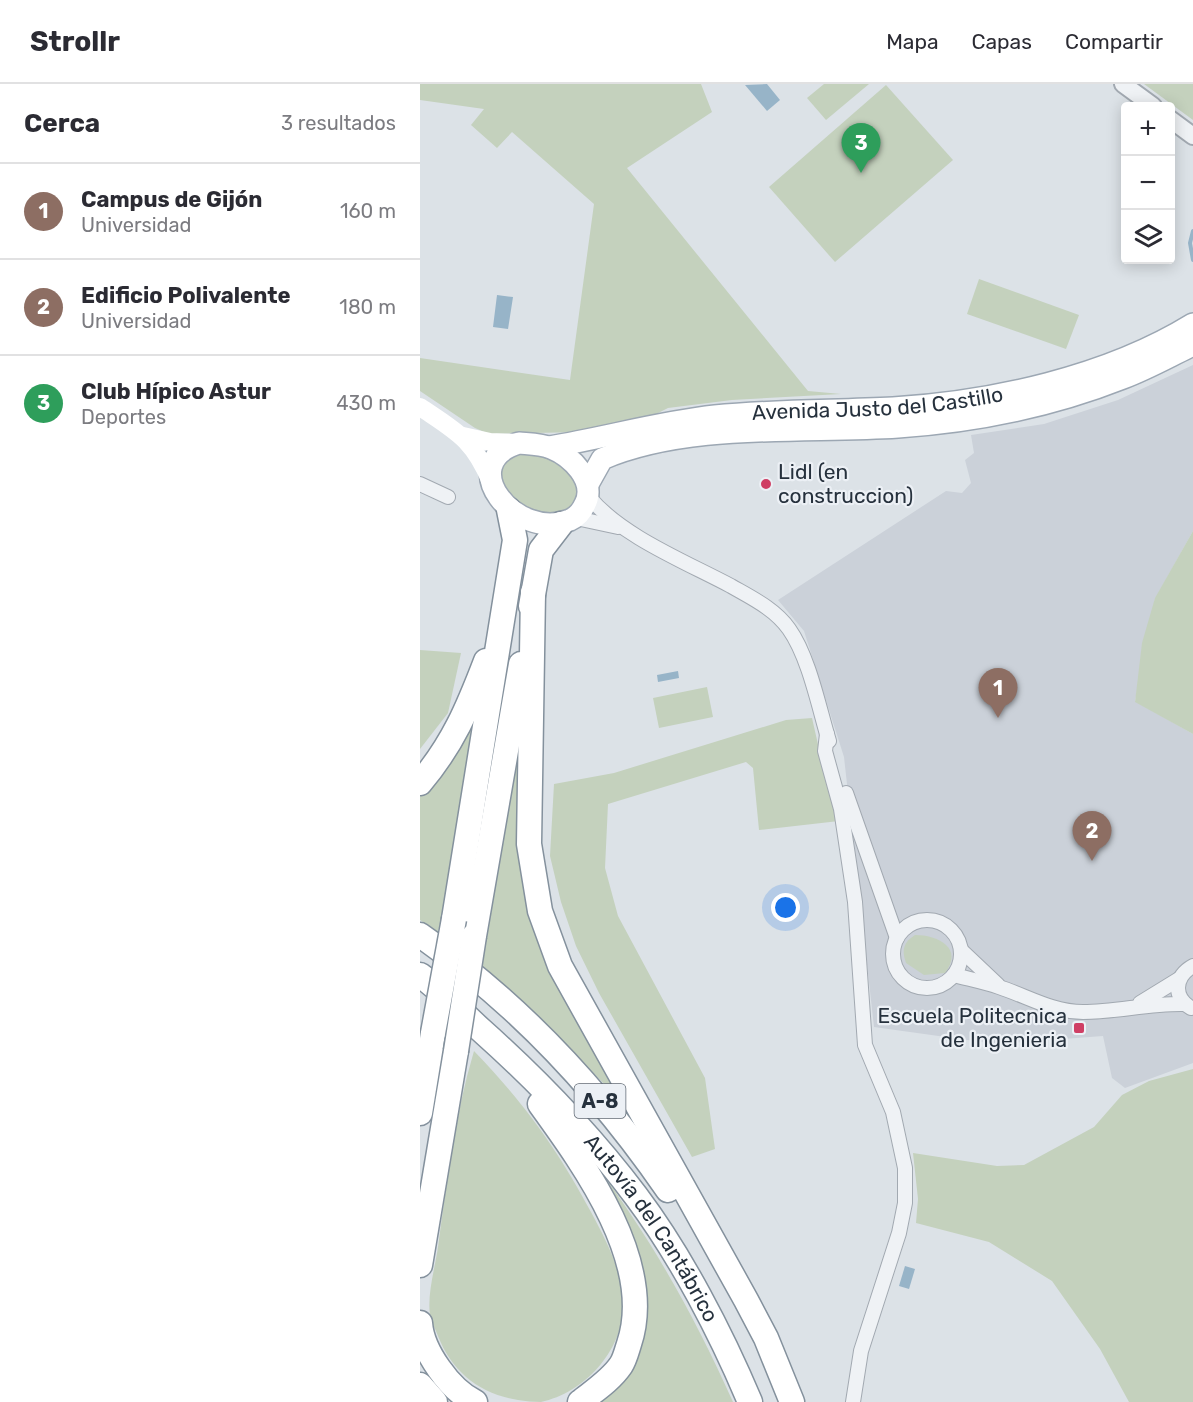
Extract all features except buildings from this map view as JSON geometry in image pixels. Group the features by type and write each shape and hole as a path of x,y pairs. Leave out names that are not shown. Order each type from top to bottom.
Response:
{"highway":[{"path":"420,1113 504,617 515,540 509,510"},
{"path":"420,1265 541,550 568,521"},
{"path":"533,592 529,844 540,911 560,966 746,1300 766,1338 792,1402"},
{"path":"420,783 443,755 462,724 504,617"},
{"name":"Autovía del Cantábrico","path":"420,936 468,970 521,1018 586,1084 640,1149 680,1207 738,1304 782,1402"},
{"name":"Autovía del Cantábrico","path":"420,975 451,1000 573,1119 637,1197 698,1294 731,1357 750,1402"},
{"path":"478,1027 571,1146 615,1227 634,1275 635,1327 622,1365 580,1402"},
{"path":"420,1323 438,1369 463,1396 475,1402"},
{"path":"420,1385 435,1402"}],"main road":[{"name":"Avenida Justo del Castillo","path":"549,447 716,416 895,408 968,400 1040,386 1115,362 1191,333"},
{"name":"Avenida Justo del Castillo","path":"588,490 602,459 661,442 718,434 899,427 973,419 1046,403 1124,378 1191,333"},
{"path":"420,407 464,436 480,457 495,492 509,510 534,523 568,521 588,490 573,463 549,447 490,442 464,436"},
{"path":"491,482 493,466 498,454 505,447 519,443"}],"street":[{"path":"1123,84 1148,102"},
{"path":"1175,123 1193,136"},
{"path":"420,484 448,497"},
{"path":"588,490 598,508 627,529 751,597 778,615 790,630 802,654 859,835 897,938"},
{"path":"568,521 594,520 627,529"},
{"path":"827,734 825,751 841,809 855,902 865,1044 893,1112 905,1168 905,1203 899,1233 861,1351 853,1402"},
{"path":"850,867 851,849 859,835"},
{"path":"876,883 897,918 909,926"},
{"path":"961,950 959,965 954,975 938,986 923,988 912,985 900,975 895,965 893,950 897,938 909,926 930,920 942,924 952,931 961,950 999,987"},
{"path":"1134,1006 1179,979 1193,965"},
{"path":"954,975 999,987 1034,1003 1063,1010 1082,1012 1159,1003 1189,1007"},
{"path":"1179,979 1179,995 1189,1007"}],"shaded area":[{"path":"1193,365 1193,531 1155,599 1135,701 1193,734 1193,1063 1125,1088 1112,1078 1103,1036 996,1044 874,1027 844,757 804,631 778,600 946,491 962,493 971,483 965,460 974,453 971,435 1044,424 1118,400"}],"green space":[{"path":"420,84 701,84 712,112 627,168 808,391 841,394 732,400 668,408 656,414 583,432 489,434 475,428 420,391 420,358 570,380 594,204 512,132 497,148 471,125 484,109 420,100"},
{"path":"824,84 869,84 826,120 807,98"},
{"path":"1144,84 1193,84 1193,120 1175,107 1175,102 1168,102"},
{"path":"886,85 953,160 835,262 769,187"},
{"path":"979,279 1079,315 1066,349 967,314"},
{"path":"519,443 582,472 576,518 509,510 493,466"},
{"path":"1193,531 1193,734 1135,702 1142,643 1155,598"},
{"path":"420,650 461,653 448,713 420,749"},
{"path":"707,687 713,717 659,728 653,698"},
{"path":"812,718 827,784 839,821 759,830 753,768 746,762 608,804 605,868 618,916 705,1078 715,1149 692,1157 599,993 576,946 561,902 550,856 554,784 614,773 786,720"},
{"path":"475,719 452,869 438,932 420,920 420,797 435,781"},
{"path":"523,722 541,930 643,1126 565,1045 481,971"},
{"path":"915,935 940,940 950,950 952,957 945,973 924,975 906,963 904,946"},
{"path":"474,1051 524,1108 565,1167 602,1234 613,1257 620,1281 623,1306 621,1323 608,1354 586,1380 572,1390 541,1402 491,1393 469,1379 459,1370 444,1349 430,1315 430,1290 452,1148"},
{"path":"1193,1069 1193,1402 1129,1402 1100,1349 1052,1281 989,1242 916,1223 918,1199 913,1153 997,1166 1024,1165 1094,1127 1122,1095 1149,1081"},
{"path":"595,1164 635,1220 671,1279 733,1402 596,1402 637,1349"}],"water":[{"path":"767,84 780,100 767,111 745,85"},
{"path":"497,295 513,297 508,329 493,327"},
{"path":"678,671 679,678 658,682 657,675"},
{"path":"905,1266 915,1269 909,1289 899,1286"}],"waterway":[{"path":"1193,231 1190,243 1193,260"}],"place":[{"name":"Club Hípico Astur","path":"861,173"},
{"name":"Lidl (en construccion)","path":"766,484"},
{"name":"Campus de Gijón","path":"998,718"},
{"name":"Edificio Polivalente","path":"1092,861"},
{"name":"Escuela Politecnica de Ingenieria","path":"1079,1028"}]}
